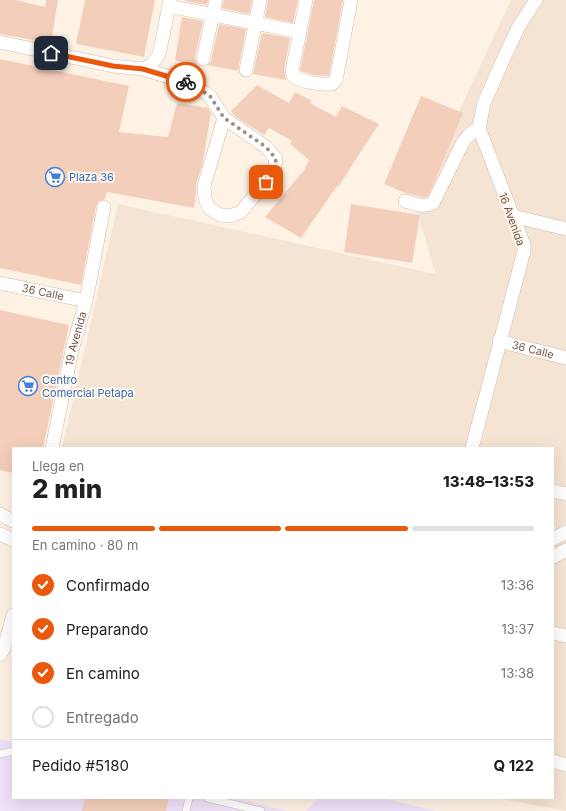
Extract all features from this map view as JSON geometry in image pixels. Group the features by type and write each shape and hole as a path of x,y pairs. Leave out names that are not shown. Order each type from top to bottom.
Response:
{"street":[{"path":"203,59 216,0"},
{"path":"246,70 260,0"},
{"path":"306,0 292,71 293,76 298,79 327,84 332,84 336,80 351,0"},
{"path":"405,201 420,206 427,206 433,203 463,142 470,134 479,128 484,103 502,60 519,26 536,0"},
{"path":"143,69 151,65 159,55 169,3 213,15 300,32"},
{"path":"0,42 113,66 143,69 192,84 210,96 224,118 266,147 276,159 274,172 250,202 241,212 230,216 220,214 209,208 205,198 204,186 224,118"},
{"name":"16 Avenida","path":"472,447 524,251 524,245 479,128"},
{"name":"19 Avenida","path":"52,447 72,350 86,301 104,207"},
{"path":"512,216 566,228"},
{"name":"36 Calle","path":"0,283 86,301"},
{"name":"36 Calle","path":"499,341 566,358"},
{"path":"554,491 566,494"},
{"path":"0,514 12,520"},
{"path":"554,538 566,532"},
{"path":"0,534 12,540"},
{"path":"554,556 566,550"},
{"path":"0,655 4,648 12,619"},
{"path":"554,633 566,636"},
{"path":"554,762 566,765"}],"lane":[{"path":"0,754 12,751"},
{"path":"186,811 189,799"},
{"path":"212,799 261,811"}],"shaded area":[{"path":"511,0 566,0 566,811 502,799 554,799 554,447 62,447 118,204 435,274 415,205"},
{"path":"0,739 12,742 12,799 239,799 287,811 0,811"},
{"path":"318,799 386,799 435,811 306,811"}],"building":[{"path":"0,0 16,0 45,7 46,0 58,0 51,43 0,34"},
{"path":"85,0 155,0 144,57 76,44"},
{"path":"185,0 208,0 207,5"},
{"path":"224,0 252,0 249,14 222,8"},
{"path":"268,0 298,0 293,23 265,17"},
{"path":"314,0 343,0 329,76 313,75 300,71"},
{"path":"182,17 203,21 195,57 197,65 175,60"},
{"path":"219,24 246,29 238,71 207,65 211,61"},
{"path":"262,33 290,38 284,70 286,80 253,74"},
{"name":"Plaza 36","path":"0,59 129,86 119,132 168,137 177,103 208,108 211,113 202,166 196,184 194,208 107,192 105,199 98,202 96,206 81,285 0,268"},
{"path":"257,85 289,103 295,92 312,101 310,103 336,117 342,106 379,124 338,187 337,186 301,238 265,217 304,170 309,160 290,144 292,141 269,128 264,135 236,117 231,111"},
{"path":"421,96 463,113 427,197 405,193 384,184"},
{"path":"351,204 420,215 412,263 344,252"},
{"name":"Centro Comercial Petapa","path":"0,310 69,325 43,447 12,447 12,473 0,470"},
{"path":"85,799 169,799 166,811 82,811"}],"way so far":[{"path":"186,82 192,84 210,96 224,118 266,147 276,159 274,172 266,182"}],"place":[{"name":"Plaza 36","path":"55,177"},
{"name":"Centro Comercial Petapa","path":"28,386"}],"route":[{"path":"51,53 113,66 143,69 186,82"}]}
